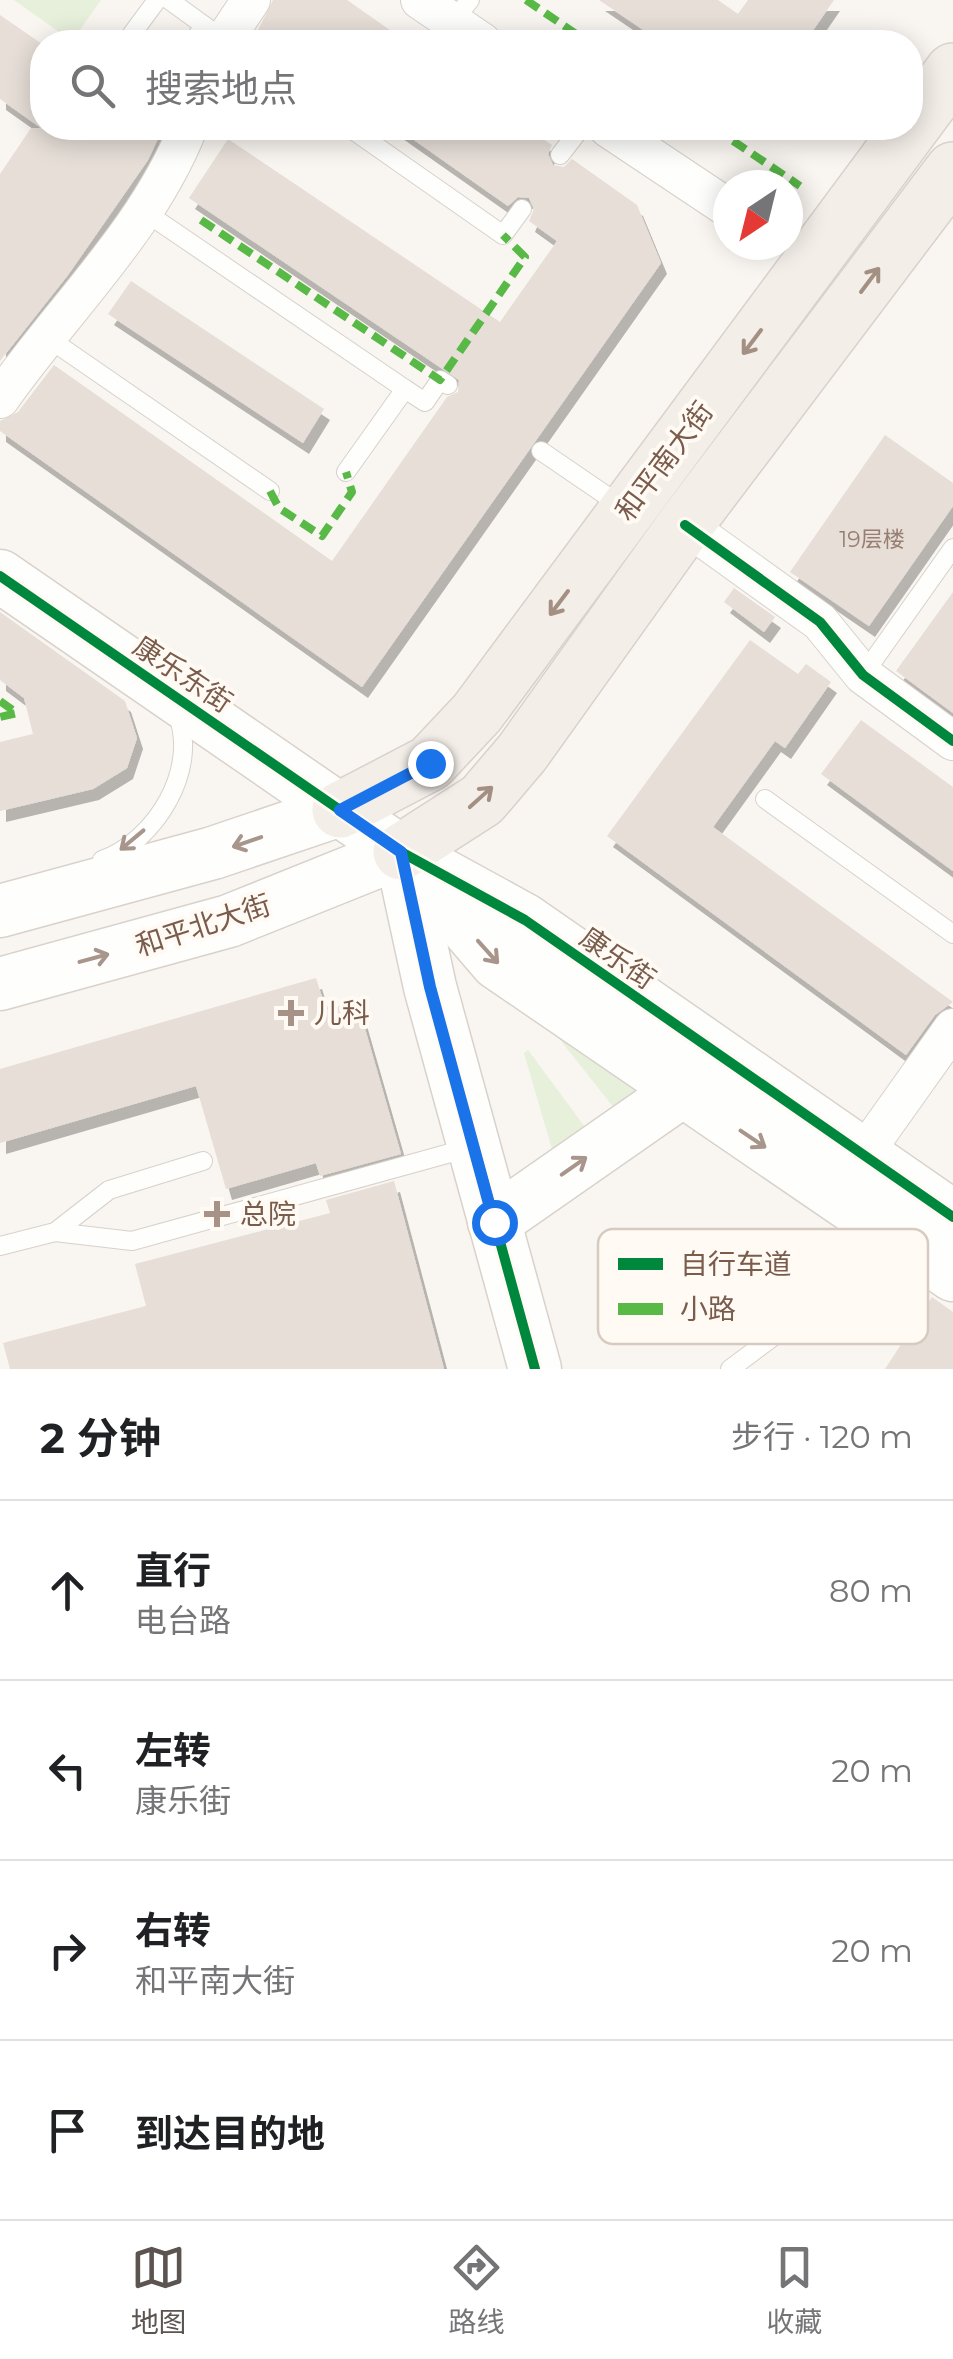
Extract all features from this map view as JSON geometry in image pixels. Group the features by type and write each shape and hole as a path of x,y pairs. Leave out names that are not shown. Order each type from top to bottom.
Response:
{"main road":[{"name":"和平南大街","path":"923,107 953,72"},
{"name":"和平南大街","path":"803,246 894,140"},
{"name":"和平南大街","path":"401,852 482,800 522,753 685,525 953,170"},
{"name":"和平南大街","path":"340,810 430,763 477,713 628,510 792,260"}],"street":[{"path":"223,30 252,0"},
{"path":"420,0 468,22"},
{"path":"0,400 44,336 145,212 182,140"},
{"path":"626,140 713,198"},
{"path":"685,525 820,622 862,675 953,740"},
{"name":"康乐东街","path":"0,576 340,810"},
{"path":"0,912 212,854 340,810"},
{"name":"康乐街","path":"340,810 401,852 524,920 953,1218"},
{"path":"401,852 497,963 885,1229"},
{"path":"401,852 430,987 535,1369"},
{"name":"和平北大街","path":"0,984 229,921 401,852"},
{"path":"862,1156 953,1028"},
{"path":"494,1222 682,1091"},
{"path":"928,1258 953,1275"}],"lane":[{"path":"135,30 157,0"},
{"path":"170,0 204,30"},
{"path":"367,140 503,235 522,210"},
{"path":"560,155 571,140"},
{"path":"145,212 425,402 440,380 448,385"},
{"path":"44,336 270,491"},
{"path":"346,472 405,389"},
{"path":"541,450 628,510"},
{"path":"862,675 953,548"},
{"path":"80,868 113,856 140,835 162,810 179,780 180,720 168,692"},
{"path":"765,799 953,934"},
{"path":"0,1246 56,1232 132,1241 474,1146"},
{"path":"56,1232 109,1190 202,1161"},
{"path":"730,1369 763,1344"}],"green space":[{"path":"14,0 101,0 80,30 56,30"},
{"path":"554,1032 653,1094 622,1118"},
{"path":"528,1050 593,1138 556,1163 524,1053"}],"building":[{"path":"273,0 347,0 390,30 258,30"},
{"path":"599,0 718,0 738,14 748,0 834,0 813,30 643,30"},
{"path":"0,15 30,36 30,120 0,99"},
{"path":"30,129 30,140 157,140 148,160 68,275 0,361 0,174"},
{"path":"229,140 500,322 557,241 529,221 534,209 529,198 518,197 508,206 414,140 545,140 552,145 548,154 553,165 564,167 572,159 637,205 661,263 362,687 0,431 0,421 18,412 54,365 332,561 447,397 458,392 459,380 189,198"},
{"path":"131,281 324,409 303,443 108,314"},
{"path":"885,435 953,483 953,506 869,626 790,572"},
{"path":"734,588 775,617 764,632 724,602"},
{"path":"953,592 953,713 896,671"},
{"path":"0,612 125,701 137,738 127,768 93,789 0,811 0,742 33,734 24,698 0,680"},
{"path":"750,640 798,674 806,664 831,682 785,748 775,741 713,827 953,1002 935,1015 906,1055 607,836"},
{"path":"861,720 953,787 953,871 821,774"},
{"path":"316,978 326,1010 357,1001 401,1154 320,1176 316,1163 226,1189 196,1086 0,1143 0,1069"},
{"path":"394,1181 444,1369 10,1369 3,1343 146,1306 135,1264 330,1213 326,1200"},
{"path":"932,1297 953,1312 953,1369 885,1369 901,1344 928,1344 928,1303"}],"marked path":[{"path":"526,0 570,30"},
{"path":"732,140 776,170"},
{"path":"201,220 440,380 525,257 503,235"},
{"path":"270,491 279,508 322,536 352,492 346,472"},
{"path":"0,701 17,713 0,717"}],"cycle path":[{"path":"685,525 820,622 863,675 953,741"},
{"path":"0,576 401,852 525,920 953,1217"},
{"path":"401,852 430,987 535,1369"}],"place":[{"name":"儿科","path":"291,1013"},
{"name":"总院","path":"217,1214"}],"route":[{"path":"430,763 340,810 401,852 430,987 494,1222"}]}
